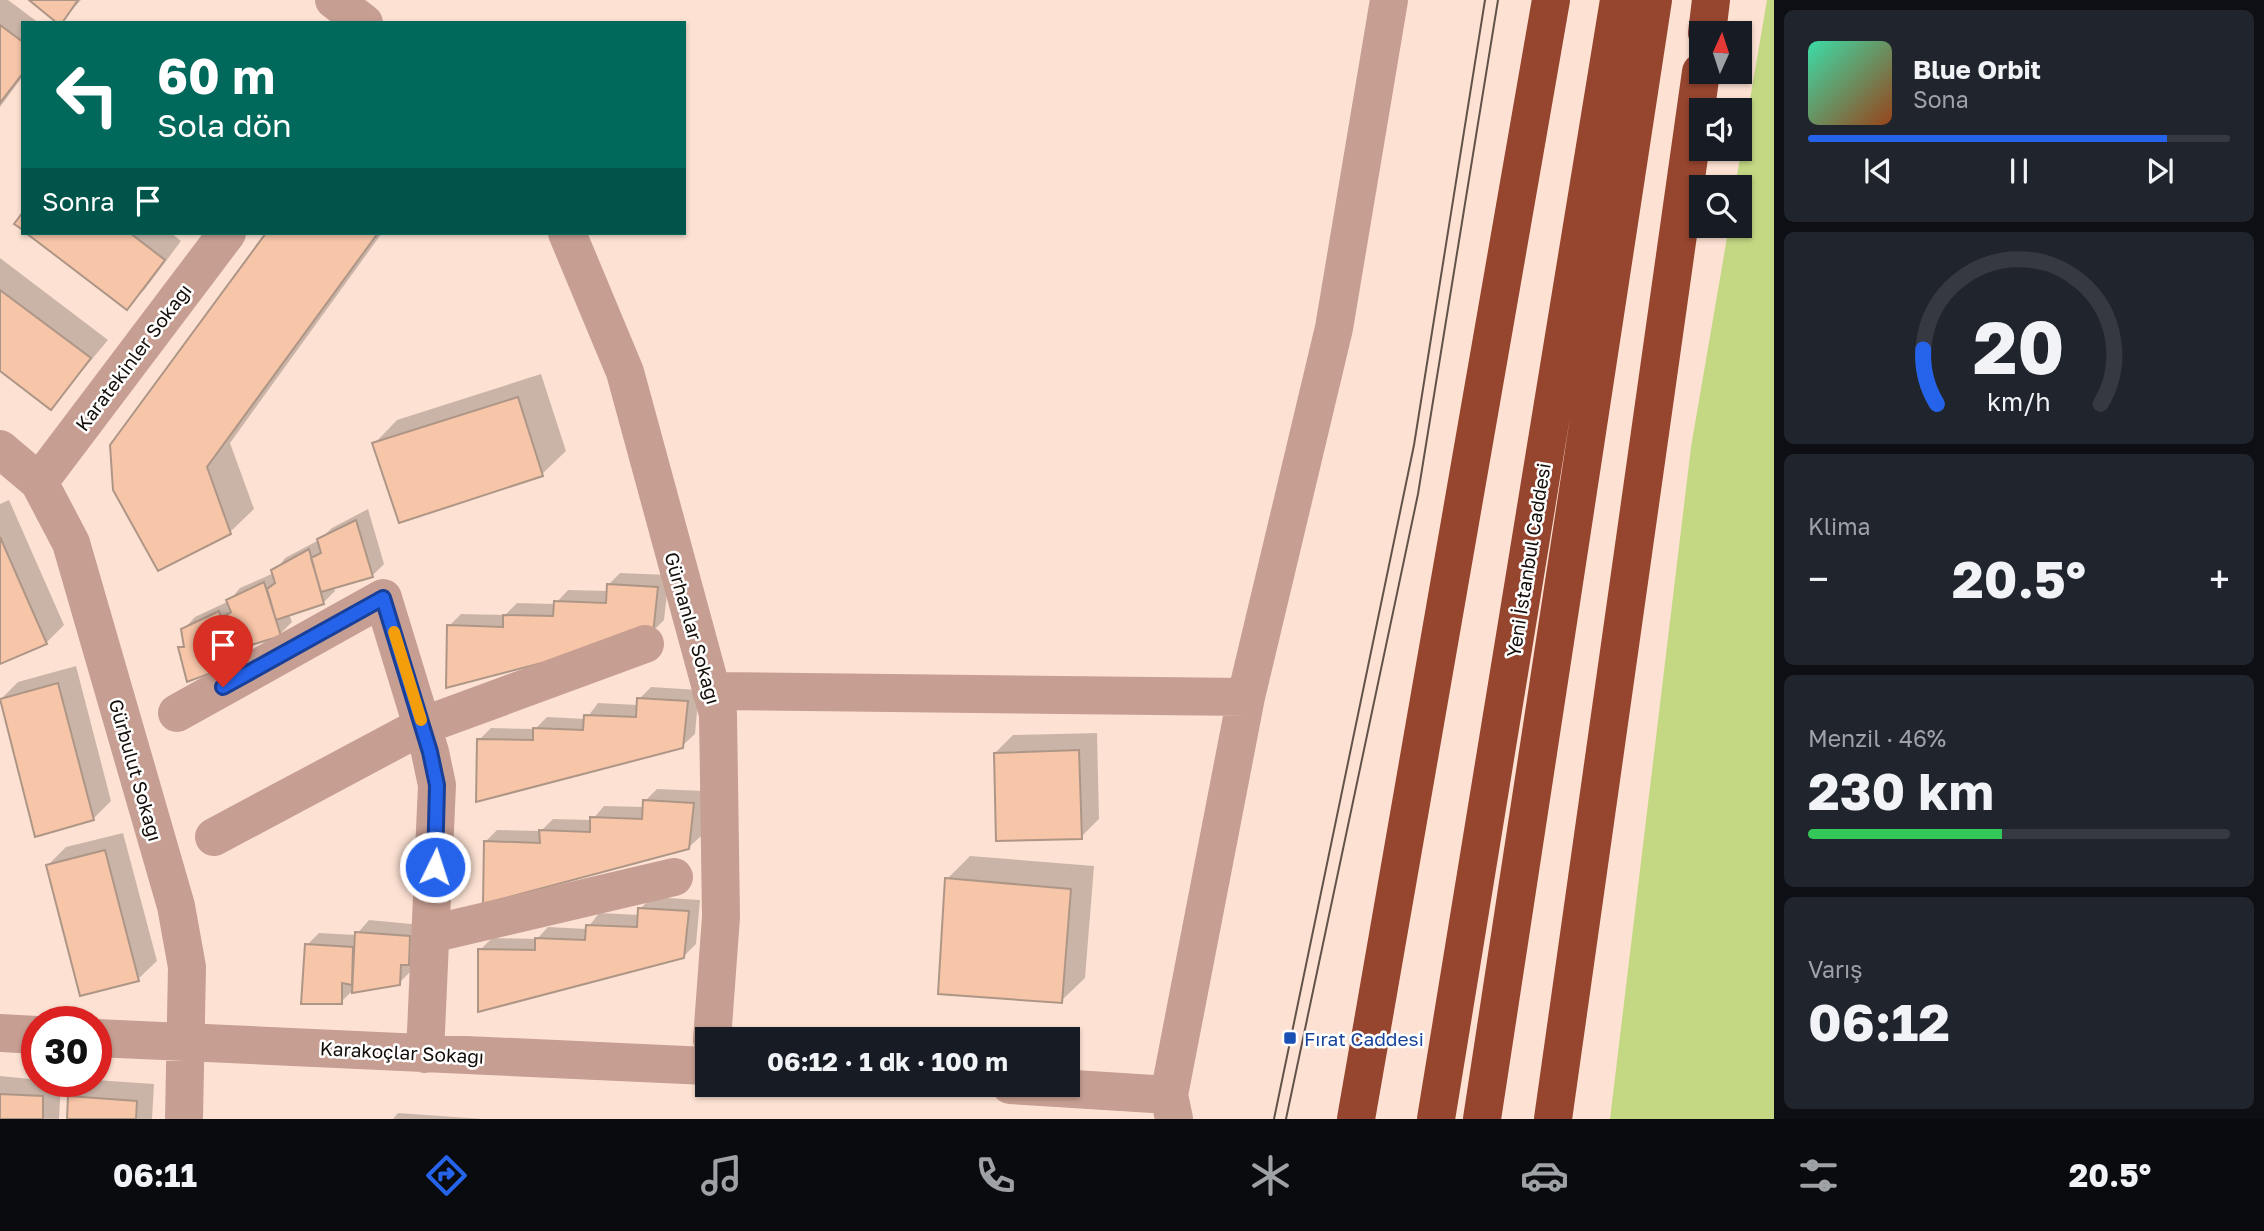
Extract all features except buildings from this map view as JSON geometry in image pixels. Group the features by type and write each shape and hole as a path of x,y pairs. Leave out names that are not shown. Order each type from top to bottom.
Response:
{"highway":[{"path":"1356,1119 1551,0"},
{"name":"Yeni İstanbul Caddesi","path":"1436,1119 1619,0"},
{"name":"Yeni İstanbul Caddesi","path":"1482,1119 1653,0"},
{"path":"1708,21 1711,0"},
{"path":"1553,1119 1699,84"}],"street":[{"path":"334,0 361,21"},
{"path":"1080,1097 1165,1111 1246,697 1335,328 1389,0"},
{"name":"Karatekinler Sokağı","path":"39,482 225,235"},
{"name":"Gürhanlar Sokağı","path":"568,235 625,372 718,714 721,917 713,1027"},
{"name":"Gürbulut Sokağı","path":"0,449 39,482 71,543 176,906 187,967 188,1043 184,1119"},
{"path":"177,713 383,598 437,785 425,1054"},
{"path":"214,837 422,726 645,644"},
{"path":"711,691 1246,697"},
{"path":"431,934 674,877"},
{"path":"0,1033 21,1034"},
{"name":"Karakoçlar Sokağı","path":"112,1039 695,1065"}],"green space":[{"path":"1767,0 1774,0 1774,1119 1610,1119 1691,447 1727,238 1752,238 1752,175 1737,175 1739,161 1752,161 1750,98"}],"tram line":[{"path":"1274,1119 1414,445 1485,0"},
{"path":"1286,1119 1418,494 1498,0"}],"slow traffic":[{"path":"394,632 421,720"}],"place":[{"name":"Fırat Caddesi","path":"1290,1038"}],"route":[{"path":"223,687 383,598 430,752 437,785 435,867"}]}
